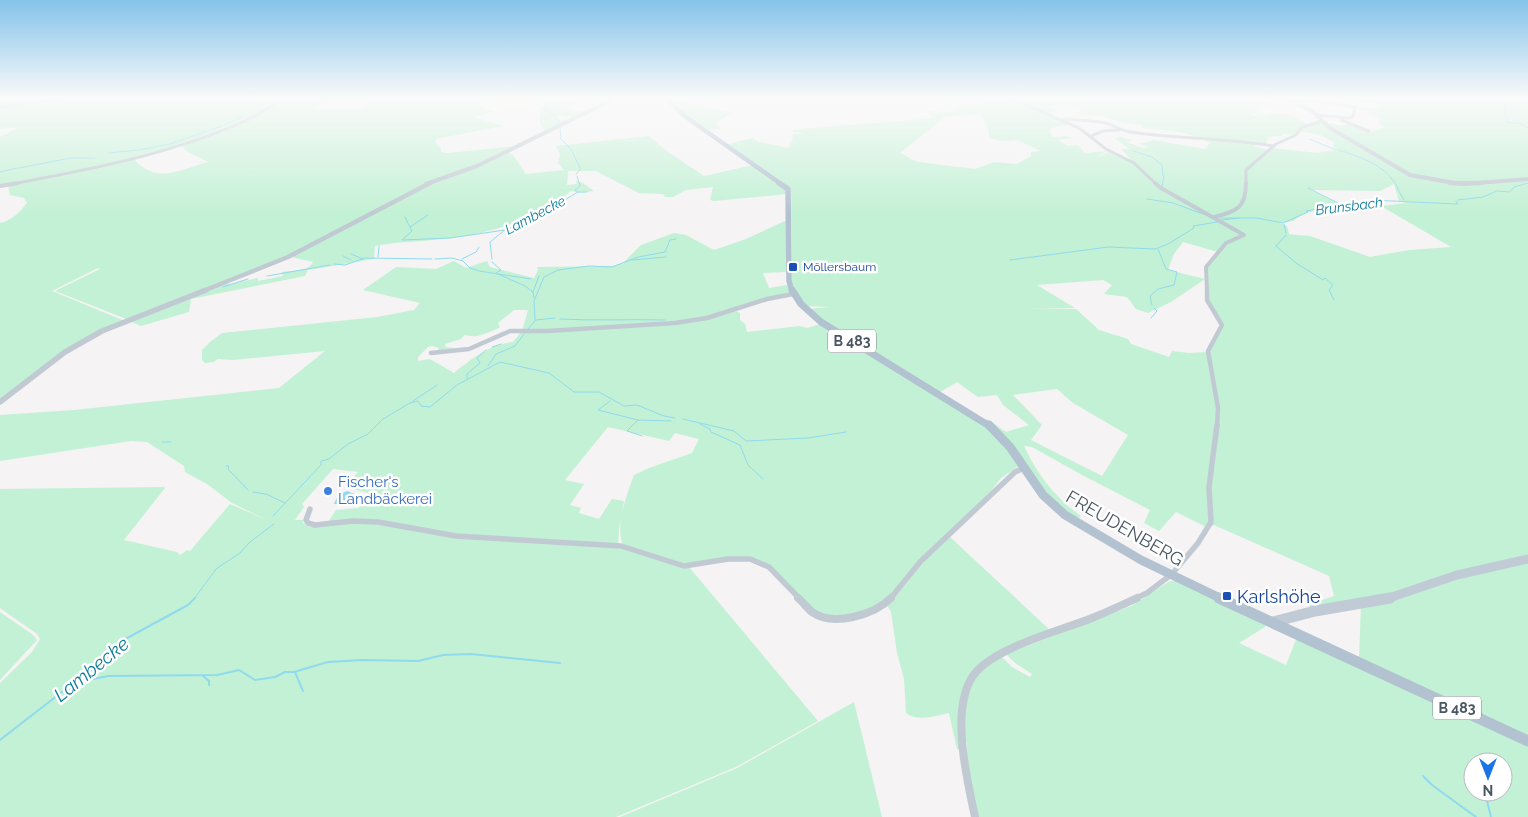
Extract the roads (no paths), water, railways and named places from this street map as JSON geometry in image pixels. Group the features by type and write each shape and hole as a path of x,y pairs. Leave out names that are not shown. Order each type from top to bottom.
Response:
{"main road":[{"name":"B 483","path":"714,137 788,189 788,272 793,294"},
{"name":"FREUDENBERG","path":"793,294 809,313 821,322 990,426 1008,442 1033,484 1042,495 1064,515 1172,574 1273,622"},
{"path":"1273,622 1281,618 1402,595 1456,575 1528,560"},
{"name":"B 483","path":"1273,622 1528,741"}],"street":[{"path":"0,186 91,169 167,151 203,137"},
{"path":"0,402 74,346 120,324 288,257 423,185 477,166 535,137"},
{"path":"974,817 963,738 965,693 972,678 992,658 1001,653 1124,605 1147,593 1172,574 1198,543 1210,522 1209,487 1216,439 1218,408 1208,351 1222,325 1207,300 1206,267 1226,243 1243,236 1242,233 1161,188 1134,163 1106,149 1092,137"},
{"path":"1174,137 1195,140 1236,140 1273,146"},
{"path":"1214,217 1232,212 1239,207 1246,198 1246,170 1273,146 1292,137"},
{"path":"1345,137 1397,169 1418,177 1461,184 1528,179"},
{"path":"431,353 469,349 484,344 506,332 697,320 767,299 793,294"},
{"path":"310,509 306,520 308,523 315,525 348,521 378,522 456,536 621,546 684,566 738,558 760,562 776,573 812,612 825,618 842,619 871,611 889,600 920,562 992,493 1016,472 1024,468"}],"water":[{"path":"347,491 360,496 360,500 352,505 334,504 338,495"}],"waterway":[{"path":"108,153 170,144 190,137"},
{"name":"Lambecke","path":"561,137 571,149 580,168"},
{"path":"1309,139 1334,149"},
{"path":"1338,150 1362,158 1384,171 1395,183 1404,200"},
{"path":"1133,151 1152,157 1162,165"},
{"path":"19,168 71,158 95,158"},
{"path":"1162,166 1163,175"},
{"path":"0,172 17,168"},
{"name":"Lambecke","path":"576,174 581,169"},
{"name":"Lambecke","path":"577,176 580,186 575,190 578,192"},
{"path":"1162,186 1164,176"},
{"name":"Brunsbach","path":"1458,200 1483,197 1497,191 1510,192 1514,187 1528,183"},
{"path":"1308,188 1340,204"},
{"name":"Lambecke","path":"505,230 529,222 578,192"},
{"path":"578,192 587,192"},
{"path":"1147,199 1173,203 1203,214"},
{"name":"Brunsbach","path":"1239,218 1257,218 1283,223 1308,212 1306,211 1370,200 1458,204 1456,201"},
{"path":"410,227 428,215"},
{"path":"405,217 410,227"},
{"path":"1220,218 1239,218"},
{"path":"1222,220 1239,218"},
{"path":"1010,260 1108,247 1155,249 1168,244 1194,228 1193,226 1217,222"},
{"path":"1284,224 1286,233"},
{"path":"410,227 412,231 402,240 450,238 505,230"},
{"name":"Lambecke","path":"492,259 490,242 505,230"},
{"path":"1286,235 1276,246 1296,263 1323,280 1325,278 1333,285 1329,290 1334,300"},
{"path":"528,329 535,321 534,301 544,277 558,270 589,266 612,267 638,257 665,252 670,240 676,239"},
{"path":"378,257 379,246"},
{"path":"462,259 476,252 479,247"},
{"path":"1152,305 1150,296 1158,289 1174,285 1177,272 1166,269 1158,249"},
{"path":"351,254 363,259"},
{"path":"343,256 351,260"},
{"path":"632,260 666,257"},
{"path":"435,259 452,258 463,261 470,268 479,271 531,279"},
{"path":"334,264 345,265 363,259"},
{"path":"363,259 432,259"},
{"name":"Lambecke","path":"492,262 501,270 496,273"},
{"path":"267,276 330,265"},
{"path":"498,274 525,286 533,292"},
{"path":"533,292 539,276"},
{"path":"223,287 248,279"},
{"path":"533,292 534,298"},
{"path":"1151,318 1157,311 1154,308"},
{"path":"536,320 555,318"},
{"path":"560,319 665,320"},
{"path":"488,366 496,354 515,346 524,334"},
{"path":"492,347 501,344"},
{"path":"467,379 467,374 480,363 477,358 486,350"},
{"path":"273,516 321,465 321,461 329,459 348,444 368,434 383,419 410,403 418,401 421,406 430,407 457,385 500,362 549,373 574,392 599,392 624,406 637,405 664,416 675,418"},
{"name":"Lambecke","path":"413,401 437,385"},
{"path":"610,401 598,410 638,420"},
{"path":"683,419 734,431 746,441 808,438 846,432"},
{"path":"638,420 671,421"},
{"path":"638,420 627,431 642,436"},
{"path":"700,424 710,429 711,432 740,445 748,465 763,479"},
{"path":"162,442 171,442"},
{"path":"226,466 229,466 228,469 248,490"},
{"path":"253,492 266,494 285,503"},
{"name":"Lambecke","path":"194,599 216,569 240,553 250,542 274,524"},
{"name":"Lambecke","path":"74,683 107,657 118,643 188,605 194,599"},
{"path":"74,683 108,676 217,675 239,670 255,680 275,677 285,672 294,672 328,662 362,660 418,661 443,655 471,654 560,663"},
{"path":"295,672 303,691"},
{"path":"203,676 209,681 209,685"},
{"name":"Lambecke","path":"0,740 74,683"},
{"path":"1423,776 1432,785 1476,817"},
{"path":"1487,802 1491,817"}],"place":[{"name":"Möllersbaum","path":"793,267"},
{"name":"Fischer's Landbäckerei","path":"328,491"},
{"name":"Karlshöhe","path":"1227,596"}]}
